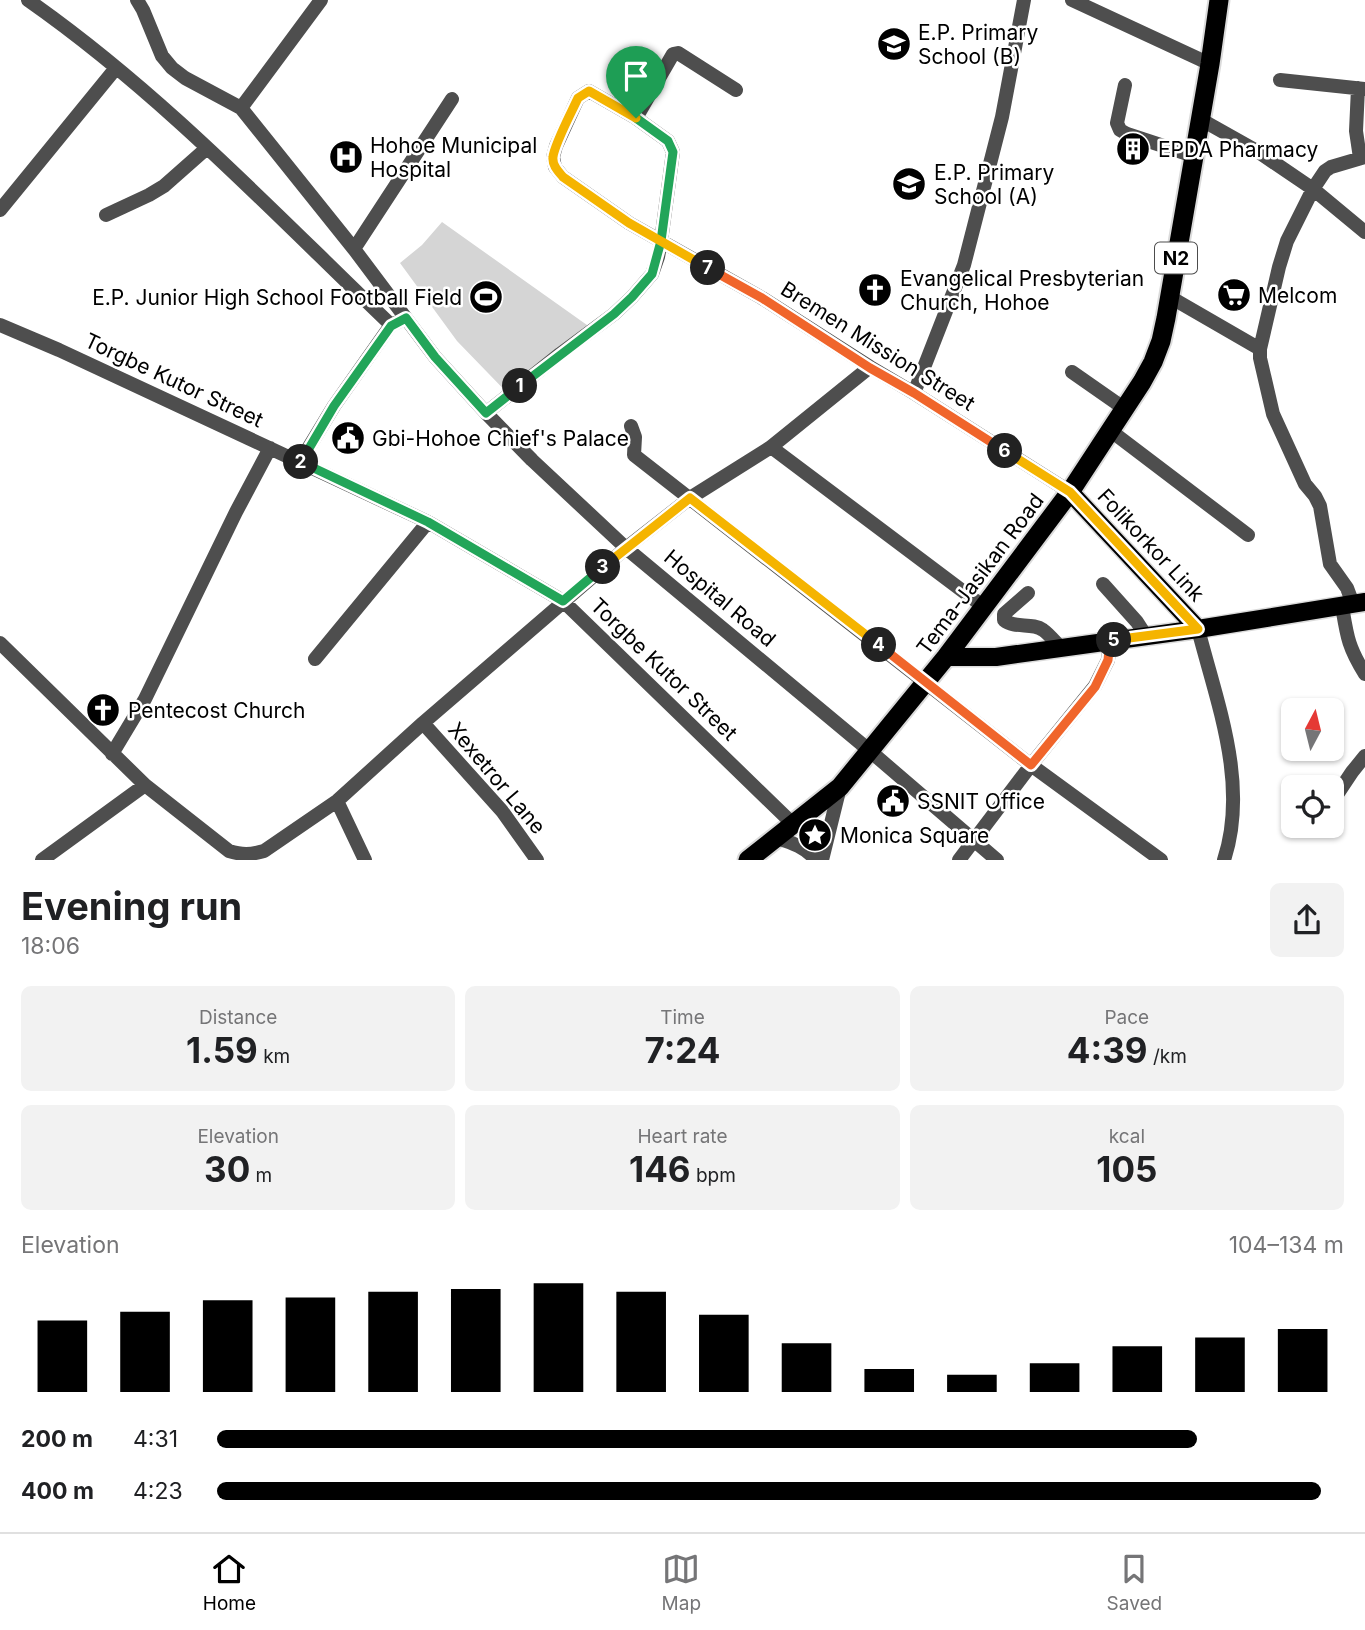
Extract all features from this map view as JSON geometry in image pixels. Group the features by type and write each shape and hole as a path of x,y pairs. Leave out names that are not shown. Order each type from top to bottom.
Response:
{"highway":[{"name":"N2","path":"1070,492 1142,383 1161,341 1219,0"},
{"name":"Tema-Jasikan Road","path":"748,860 840,787 946,657 1070,492"}],"main road":[{"name":"Folikorkor Link","path":"1070,492 1198,629"},
{"path":"946,657 996,657 1353,604"}],"street":[{"path":"28,0 116,68 207,148 391,326"},
{"path":"137,0 162,55 172,68 185,78 241,108 321,0"},
{"path":"914,393 964,265 1002,117 1024,0"},
{"path":"1072,0 1210,64"},
{"path":"486,413 614,314 652,274 661,241 673,152 668,141 636,118 673,54 678,53 736,90"},
{"path":"0,210 116,68"},
{"path":"1280,80 1362,88 1356,131 1363,157 1331,167 1313,189 1287,240 1260,358 1273,414 1305,484 1320,506 1330,564 1347,588 1353,604 1348,644 1365,674"},
{"path":"1125,85 1117,123 1120,130 1194,156"},
{"name":"Bremen Mission Street","path":"636,118 589,91 584,93 578,98 556,146 553,157 555,167 563,177 629,223 762,298 1070,492"},
{"path":"354,249 452,99"},
{"name":"Hospital Road","path":"241,108 354,249 435,357 532,460 626,548 998,860"},
{"path":"1200,119 1248,145 1313,189 1365,232"},
{"path":"106,215 164,186 207,148"},
{"path":"1170,297 1260,349"},
{"path":"300,462 334,406 391,326 406,318"},
{"name":"Torgbe Kutor Street","path":"0,325 428,522 563,601 794,825"},
{"path":"0,643 145,785 229,850 250,855 264,851 337,801 626,548 690,498 771,447 870,368"},
{"path":"1072,372 1125,409"},
{"path":"631,426 635,437 634,455 1031,765 1161,860"},
{"path":"1111,431 1248,535"},
{"path":"771,447 984,607"},
{"path":"112,754 145,699 270,448"},
{"path":"315,659 428,522"},
{"path":"1103,584 1138,622 1146,636"},
{"path":"1028,593 1004,614 1004,620 1008,624 1035,626 1060,647"},
{"path":"1198,629 1229,748 1233,775 1231,827 1224,860"},
{"path":"959,860 1031,765 1095,687 1108,660 1110,640"},
{"name":"Xexetror Lane","path":"424,723 502,811 537,860"},
{"path":"1344,784 1365,756"},
{"path":"42,860 145,785"},
{"path":"777,838 794,843 823,858 840,787"},
{"path":"337,801 365,860"}],"shaded area":[{"name":"E.P. Junior High School Football Field","path":"442,222 594,330 515,401 457,341 400,263 422,245"}],"place":[{"name":"E.P. Primary School (B)","path":"894,44"},
{"name":"EPDA Pharmacy","path":"1133,149"},
{"name":"Hohoe Municipal Hospital","path":"346,157"},
{"name":"E.P. Primary School (A)","path":"909,184"},
{"name":"Evangelical Presbyterian Church, Hohoe","path":"875,290"},
{"name":"Melcom","path":"1234,295"},
{"name":"E.P. Junior High School Football Field","path":"486,297"},
{"name":"Gbi-Hohoe Chief's Palace","path":"348,438"},
{"name":"Pentecost Church","path":"103,710"},
{"name":"SSNIT Office","path":"893,801"},
{"name":"Monica Square","path":"815,835"}],"route":[{"path":"636,118 589,91 584,93 578,98 556,146 553,157 555,167 563,177 629,223 661,241 712,270 762,298 1070,492 1198,629 1110,640 1108,660 1095,687 1031,765 690,498 563,601 428,522 300,462 334,406 391,326 406,318 435,357 486,413 614,314 632,297 652,274 658,257 661,241 673,152 668,141 636,118"}]}
